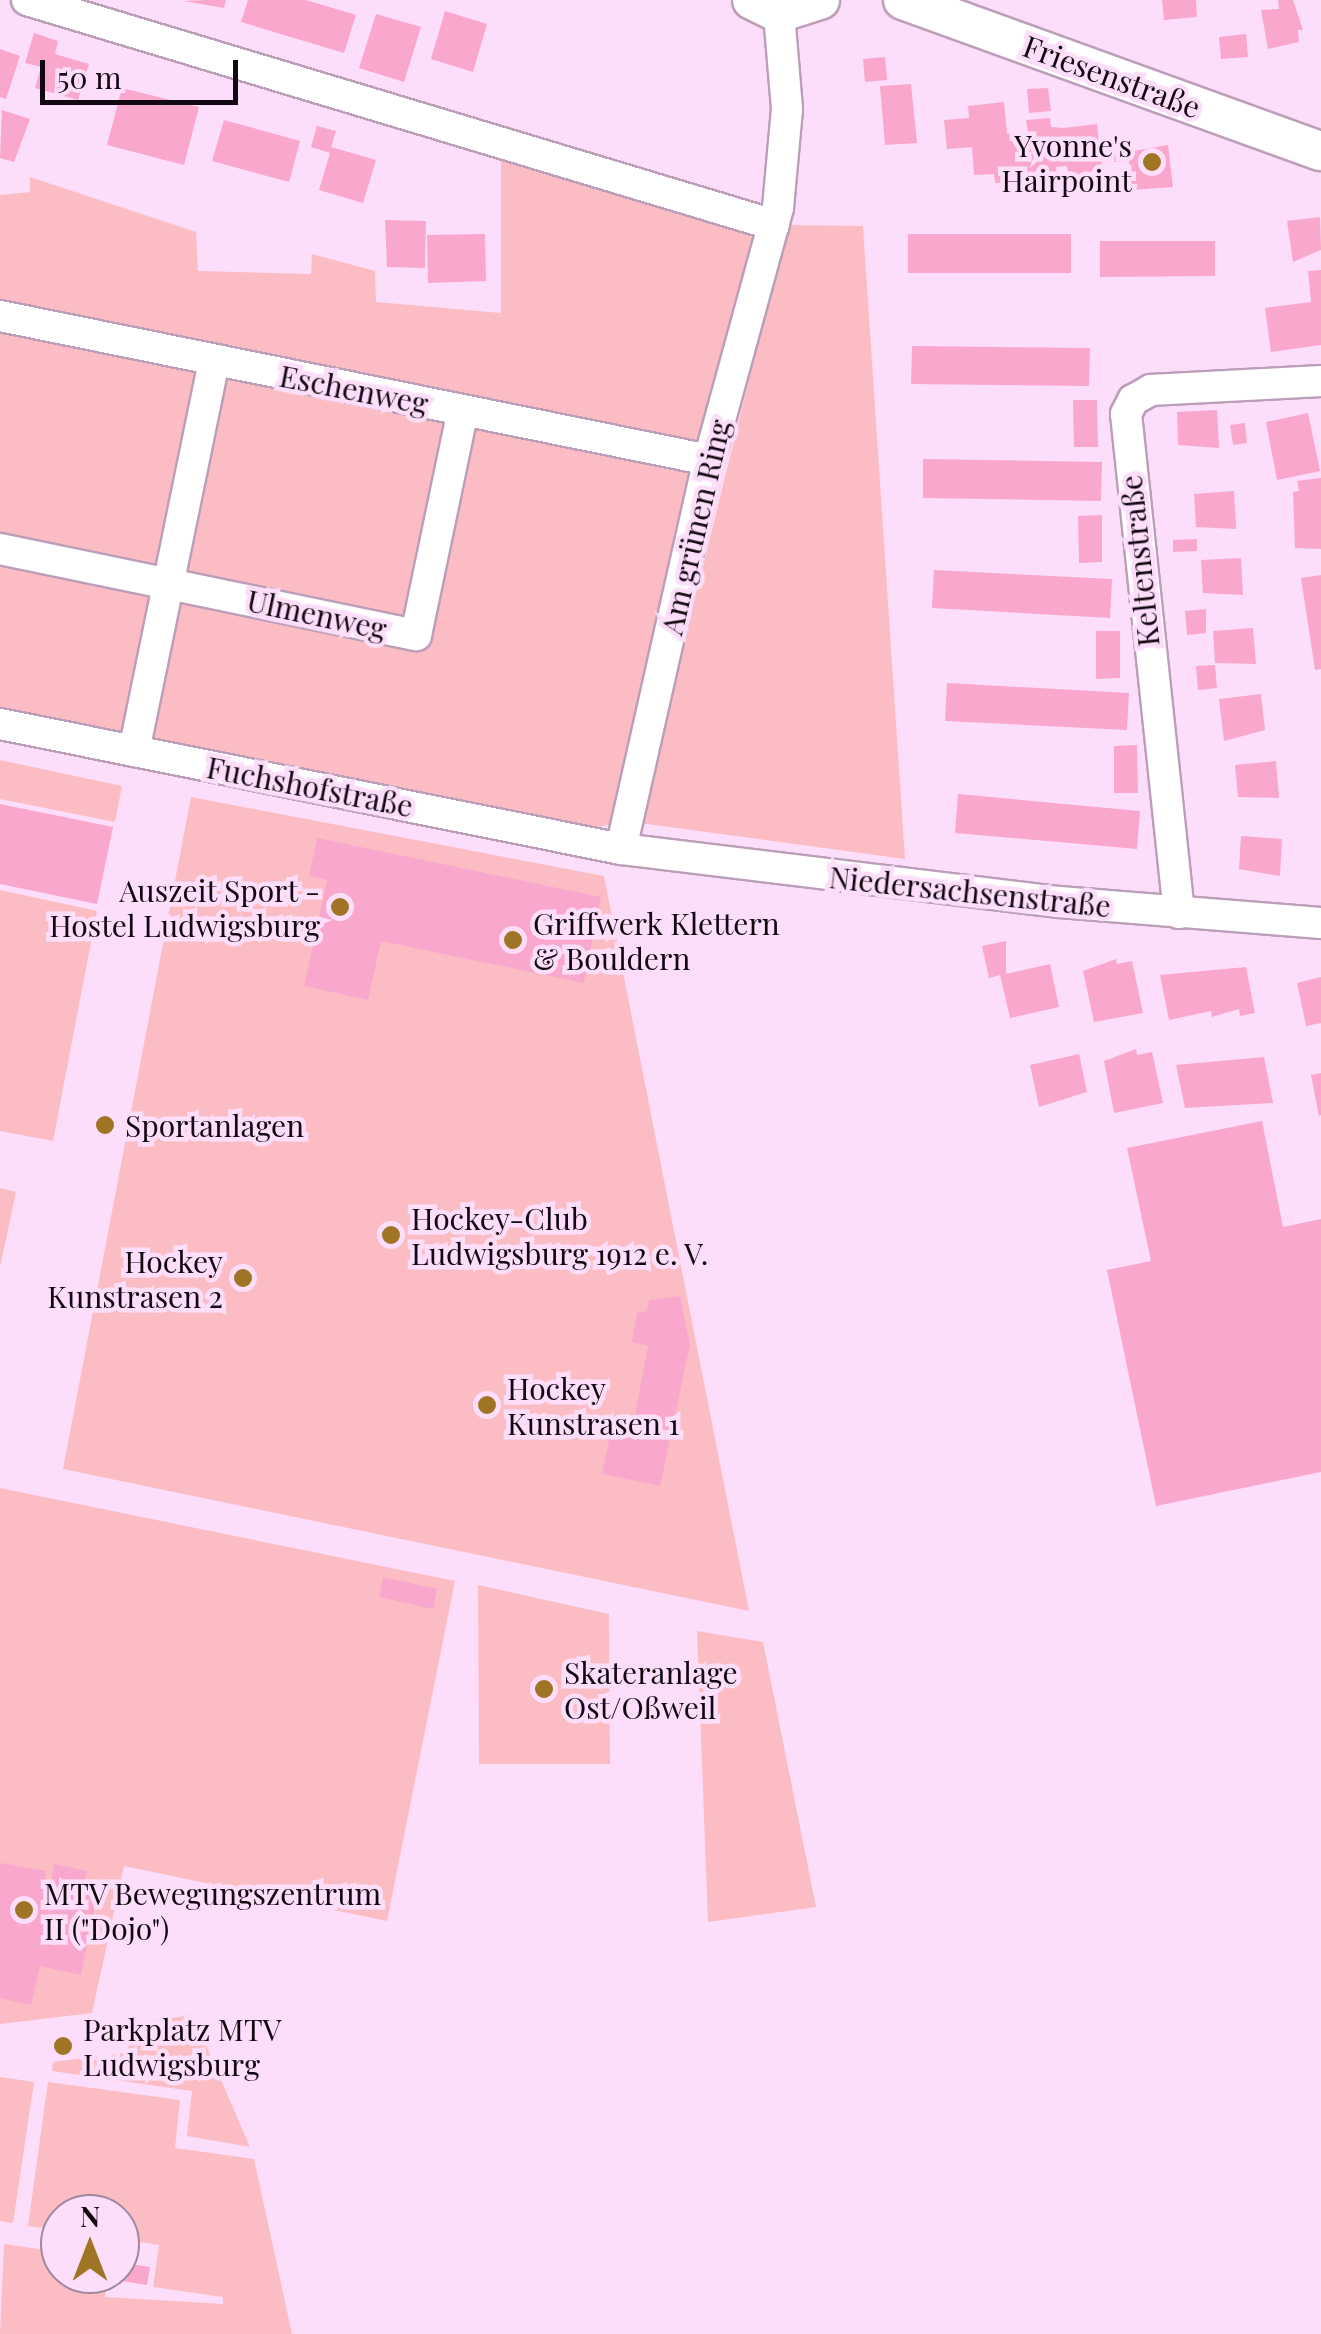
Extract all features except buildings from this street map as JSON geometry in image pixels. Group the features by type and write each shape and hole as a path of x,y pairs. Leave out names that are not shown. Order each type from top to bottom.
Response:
{"main road":[{"path":"766,6 820,0"},
{"name":"Friesenstraße","path":"903,0 1321,151"}],"street":[{"path":"27,0 464,137 776,216"},
{"name":"Am grünen Ring","path":"620,849 709,460 776,216 787,108 766,6"},
{"name":"Eschenweg","path":"0,316 709,460"},
{"path":"134,750 214,360"},
{"name":"Keltenstraße","path":"1179,913 1126,414 1133,400 1151,390 1321,381"},
{"name":"Ulmenweg","path":"0,549 416,635 463,411"},
{"name":"Fuchshofstraße","path":"0,724 620,849"},
{"name":"Niedersachsenstraße","path":"620,849 1179,913 1321,923"}],"shaded area":[{"path":"501,148 774,225 615,823 594,828 0,707 0,195 30,192 30,177 196,232 198,271 311,274 312,254 375,271 376,302 501,313"},
{"path":"787,225 863,226 905,859 640,823"},
{"path":"0,760 122,786 115,822 0,799"},
{"name":"Hockey-Club Ludwigsburg 1912 e. V.","path":"191,797 604,876 749,1611 63,1469"},
{"path":"0,890 97,911 53,1141 0,1131"},
{"path":"0,1188 16,1192 0,1267"},
{"path":"0,1488 455,1581 387,1921 124,1866 92,2013 0,2024"},
{"name":"Skateranlage Ost/Oßweil","path":"478,1585 609,1614 610,1764 479,1764"},
{"path":"697,1631 763,1642 816,1907 708,1922"},
{"path":"193,2015 250,2147 187,2136 192,2091 52,2071 53,2062 124,2053 138,2034 137,2023"},
{"path":"0,2077 34,2082 13,2223 0,2221"},
{"path":"48,2082 180,2100 175,2148 254,2159 292,2334 0,2334 4,2244 40,2249 40,2294 105,2294 105,2297 223,2304 223,2297 153,2287 159,2245 140,2242 140,2194 40,2194 40,2228 28,2226"}],"place":[{"name":"Yvonne's Hairpoint","path":"1152,162"},
{"name":"Auszeit Sport - Hostel Ludwigsburg","path":"340,907"},
{"name":"Griffwerk Klettern & Bouldern","path":"513,940"},
{"name":"Sportanlagen","path":"105,1125"},
{"name":"Hockey-Club Ludwigsburg 1912 e. V.","path":"391,1235"},
{"name":"Hockey Kunstrasen 2","path":"243,1278"},
{"name":"Hockey Kunstrasen 1","path":"487,1405"},
{"name":"Skateranlage Ost/Oßweil","path":"544,1689"},
{"name":"MTV Bewegungszentrum II (\"Dojo\")","path":"24,1910"},
{"name":"Parkplatz MTV Ludwigsburg","path":"63,2046"}]}
